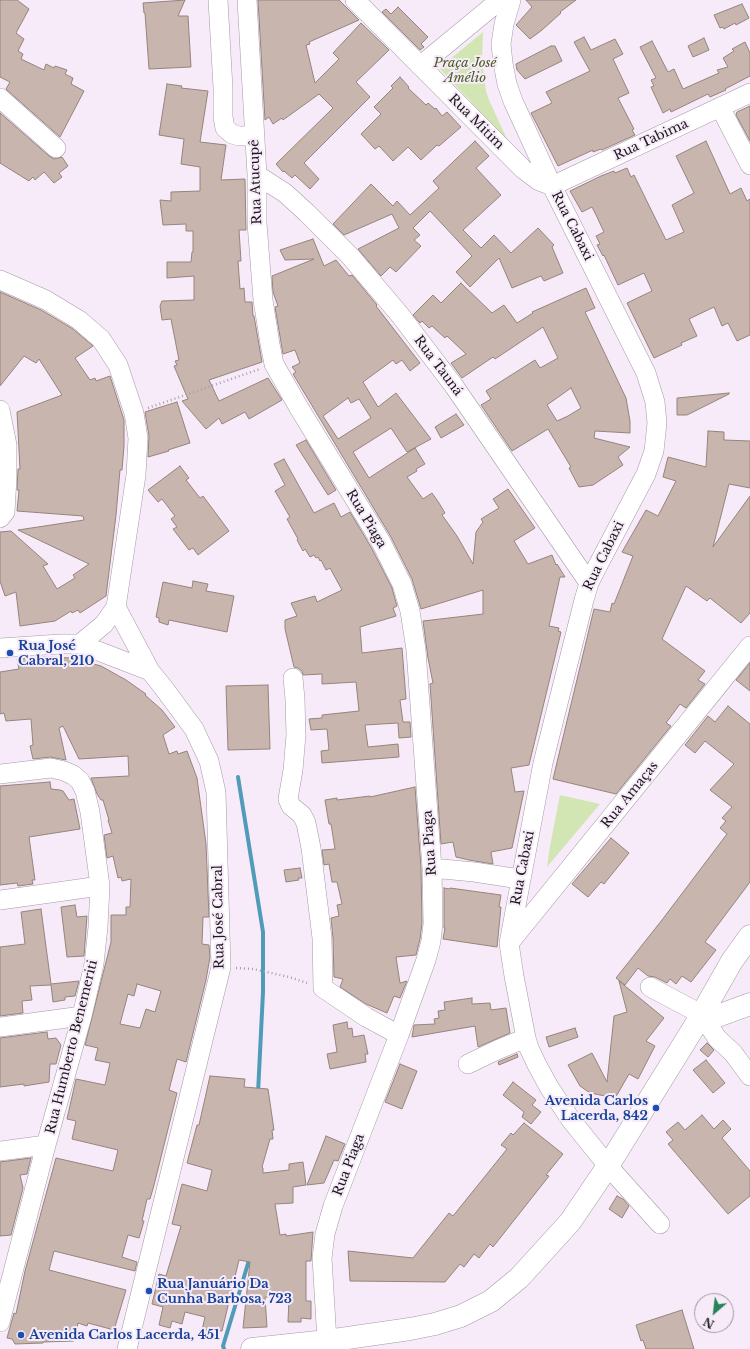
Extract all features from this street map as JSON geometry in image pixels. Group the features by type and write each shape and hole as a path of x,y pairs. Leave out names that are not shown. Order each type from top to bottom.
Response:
{"main road":[{"path":"252,1349 410,1329 435,1324 461,1316 491,1301 519,1278 570,1222 608,1166 701,1020 732,961 750,936"},
{"path":"701,1020 750,1004"}],"street":[{"path":"218,0 223,117 225,128 232,134 254,136"},
{"name":"Rua Atucupê","path":"247,0 257,174 257,224 263,300 274,364"},
{"name":"Rua Mitim","path":"354,0 523,169 539,180 552,186"},
{"path":"420,66 500,0"},
{"name":"Rua Cabaxi","path":"511,0 504,24 501,44 507,84 513,101 552,186 646,373 655,402 657,423 654,451 646,474 589,583 544,763 520,879 509,943 526,1038 529,1048 548,1087 571,1120 608,1166 660,1224"},
{"name":"Rua Tabima","path":"552,186 750,93"},
{"path":"0,98 56,148"},
{"path":"720,107 750,165"},
{"name":"Rua Tauná","path":"257,174 285,194 307,213 350,256 400,315 454,386 589,583"},
{"path":"0,280 46,300 79,320 101,339 118,365 134,412 138,438 136,475 116,608 104,624 80,644"},
{"name":"Rua Piaga","path":"274,364 299,408 381,542 402,584 410,611 416,650 432,868 433,924 431,941 426,960 399,1035 333,1206 325,1234 322,1258 327,1340"},
{"path":"0,410 6,438 7,452 5,512 0,518"},
{"path":"116,608 150,671"},
{"name":"Rua José Cabral","path":"0,646 80,644 150,671 164,687 194,729 209,761 216,792 221,967 127,1349"},
{"name":"Rua Amaças","path":"509,943 748,650"},
{"path":"293,678 296,734 293,770 288,799 291,806 305,819 307,829 322,932 323,988 359,1013 399,1035"},
{"name":"Rua Humberto Benemeriti","path":"0,774 51,768 73,775 80,781 85,791 90,812 100,886 94,964 82,1016 46,1145 6,1270 0,1322"},
{"path":"432,868 474,872 520,879"},
{"path":"0,900 100,886"},
{"path":"650,987 701,1020 733,1053 750,1076"},
{"path":"0,1027 82,1016"},
{"path":"468,1064 526,1038"},
{"path":"0,1151 46,1145"}],"path":[{"path":"134,412 274,364"},
{"path":"221,967 253,969 289,977 323,988"}],"green space":[{"name":"Praça José Amélio","path":"483,32 482,60 486,91 508,141 440,69"},
{"path":"560,795 600,804 547,867 550,846"}],"building":[{"path":"0,0 17,0 29,9 16,33 24,39 18,51 23,54 21,59 44,70 46,64 54,68 55,66 67,70 65,74 73,78 71,84 84,91 60,137 6,89 10,82 0,77"},
{"path":"185,0 178,16 188,16 191,67 149,69 143,3"},
{"path":"258,0 339,0 359,20 309,42 310,44 306,45 315,83 339,59 333,53 361,23 389,50 356,82 370,97 304,163 319,179 310,189 295,175 292,178 284,171 283,172 276,164 333,108 319,94 283,120 282,118 273,124 269,117 265,120"},
{"path":"526,0 576,0 530,39 516,25 532,7"},
{"path":"742,4 749,18 736,25 735,23 724,29 723,27 720,28 714,15"},
{"path":"398,7 428,37 421,44 424,47 420,50 382,12 386,9 391,14"},
{"path":"584,37 591,50 615,39 623,54 613,59 629,93 618,98 634,129 632,130 635,135 602,150 593,152 593,150 558,166 531,113 552,103 546,92 590,71 574,42"},
{"path":"704,38 709,50 693,57 688,46"},
{"path":"652,41 668,72 674,69 683,89 719,73 717,70 728,67 723,58 734,51 732,49 745,42 750,53 750,76 725,89 726,90 710,97 708,94 671,112 670,109 663,113 651,87 654,86 651,80 656,78 640,47"},
{"path":"551,46 555,46 562,61 525,79 517,70 516,64"},
{"path":"400,77 409,87 408,88 426,105 428,103 435,109 436,108 442,116 447,112 461,127 439,146 437,145 421,160 408,147 393,161 379,146 375,149 361,134 381,114 374,107 393,88 391,86"},
{"path":"167,84 182,86 181,88 208,91 200,142 226,145 221,180 245,179 246,230 239,230 241,261 238,261 240,289 244,288 245,302 252,302 253,316 262,362 209,380 219,401 268,378 282,400 249,419 245,412 222,424 219,418 206,429 182,401 188,399 174,366 177,365 175,361 179,360 171,319 162,320 160,306 162,301 194,300 194,276 167,278 167,262 191,262 193,252 193,231 186,231 186,224 163,225 160,200 171,201 171,192 200,191 200,167 181,164 184,139 159,135"},
{"path":"750,106 750,141 736,115 737,112"},
{"path":"0,113 49,156 54,159 62,157 68,166 59,173 62,177 54,183 44,172 35,180 33,177 29,181 0,163"},
{"path":"475,141 489,156 476,168 501,195 463,230 481,248 494,235 511,253 538,228 554,245 552,247 563,273 544,281 541,276 512,288 499,258 470,287 456,272 472,256 430,211 413,228 420,235 414,240 421,246 396,272 390,267 381,276 358,249 399,228 392,214 344,235 333,224 371,184 393,206 397,201 410,215 439,188 433,181"},
{"path":"706,141 730,194 741,188 747,201 750,199 750,335 737,341 728,323 722,326 714,307 689,319 697,336 654,358 627,303 652,291 644,273 618,285 604,255 603,256 597,245 600,244 596,236 604,232 592,207 582,212 570,191 601,176 614,171 615,173 627,168 631,177 634,175 666,240 684,232 672,205 694,193 676,156"},
{"path":"313,239 324,266 336,260 349,276 352,275 377,305 376,306 420,363 410,371 402,360 396,364 393,360 363,382 378,407 396,393 431,439 407,452 391,428 353,452 369,478 415,448 425,464 416,469 417,471 407,477 423,499 432,493 445,513 442,515 457,536 473,564 476,532 483,522 481,519 499,508 493,499 508,489 535,528 514,541 528,564 552,555 556,565 557,564 565,577 560,577 549,626 559,628 558,631 561,632 529,765 511,768 515,792 524,791 512,848 491,852 493,864 456,857 453,842 441,844 430,684 433,683 423,621 483,614 483,590 421,609 412,579 391,537 293,374 296,372 292,367 300,363 295,350 283,354 275,307 278,306 273,292 272,276 314,259 285,260 280,250","holes":["348,398 351,403 359,399 371,418 338,439 323,416"]},
{"path":"461,283 492,313 504,305 517,323 533,313 532,312 586,288 595,308 585,312 626,398 630,421 630,433 595,431 594,438 630,447 618,457 623,465 593,485 579,487 569,468 571,467 548,429 512,451 481,405 491,399 486,391 535,360 540,368 558,358 543,327 495,359 493,357 462,378 451,363 466,354 447,336 445,338 432,326 429,328 422,321 420,323 413,315 433,295 441,303","holes":["571,388 581,408 557,421 547,405"]},
{"path":"0,292 41,310 73,329 93,346 75,358 90,380 95,378 96,381 110,376 124,420 122,470 120,470 106,596 80,613 78,610 72,613 71,611 55,621 20,626 16,592 5,596 0,581 0,532 11,531 48,564 43,566 57,589 75,578 73,575 89,564 18,530 84,520 83,516 17,511 19,490 17,490 18,469 20,469 17,412 62,395 39,359 36,363 24,356 0,386"},
{"path":"729,393 687,415 677,415 677,398"},
{"path":"177,402 190,443 148,457 149,436 145,412"},
{"path":"456,414 464,425 441,438 435,427"},
{"path":"708,431 724,432 724,440 750,441 750,488 729,484 713,547 750,496 750,613 741,623 710,598 707,601 686,586 662,639 705,671 698,680 705,684 686,708 680,704 666,723 671,726 616,794 553,779 594,609 610,612 612,603 614,604 633,556 622,552 646,510 658,516 676,481 663,477 668,457 706,467"},
{"path":"306,440 336,490 328,495 296,445"},
{"path":"284,459 314,513 334,503 341,517 350,512 371,547 392,588 397,606 393,608 396,616 360,627 362,653 402,648 406,699 400,700 403,722 410,722 411,737 399,738 398,723 365,725 368,747 398,744 399,757 322,763 321,751 329,750 327,729 311,730 309,719 322,718 322,715 359,711 356,682 322,684 322,674 303,675 302,671 294,667 285,629 285,620 297,616 291,603 315,596 317,602 342,590 330,568 326,570 318,557 316,558 314,555 310,557 305,549 303,551 287,519 290,517 275,491 285,485 274,464"},
{"path":"180,466 189,478 186,480 200,498 203,496 229,531 198,555 193,548 189,550 173,529 177,527 171,519 175,516 162,499 158,502 148,490"},
{"path":"193,581 208,584 206,591 234,596 227,632 169,620 168,625 159,622 159,618 156,617 163,582 192,588"},
{"path":"47,657 72,658 101,666 126,680 146,694 145,695 162,710 175,727 163,735 169,754 177,751 178,754 187,751 197,778 206,844 209,917 203,917 202,944 209,945 210,957 206,980 186,1062 177,1059 169,1090 177,1093 154,1185 150,1199 147,1199 142,1221 144,1221 139,1238 128,1235 122,1257 137,1262 135,1271 54,1251 49,1270 126,1290 114,1330 88,1323 87,1326 78,1323 74,1341 15,1344 12,1339 7,1338 14,1313 16,1314 25,1271 56,1158 113,1171 118,1150 72,1139 76,1121 67,1119 76,1079 105,1085 110,1063 95,1060 98,1048 85,1045 111,942 111,915 126,915 126,907 130,907 131,879 122,881 121,877 118,878 113,856 107,858 104,835 112,833 103,800 101,800 97,794 91,778 129,776 128,756 79,759 63,726 59,728 66,760 50,757 33,759 30,746 33,745 31,719 6,721 4,713 0,714 0,672 19,669 17,659","holes":["137,984 161,991 155,1012 146,1009 140,1028 120,1024 128,994 134,996"]},
{"path":"750,663 750,691 736,680"},
{"path":"268,685 270,749 228,750 226,686"},
{"path":"728,706 750,724 750,882 705,942 716,950 691,982 682,976 676,984 670,979 667,983 655,977 648,976 638,968 625,985 616,978 727,834 720,828 726,821 722,818 732,807 710,790 734,764 705,741 695,753 685,745 708,716 715,722"},
{"path":"50,782 51,789 63,791 69,800 74,799 80,829 29,837 35,880 32,880 33,884 18,886 17,883 0,885 0,786"},
{"path":"415,787 421,868 422,923 416,955 396,957 400,983 407,981 400,998 394,996 387,1013 366,1004 340,987 343,979 334,977 331,918 339,916 337,905 342,904 337,882 332,882 329,864 324,865 322,850 335,849 325,800 370,797"},
{"path":"611,838 629,853 604,884 601,882 588,897 572,884"},
{"path":"300,868 302,878 298,878 299,880 286,882 284,870"},
{"path":"444,888 501,895 497,947 443,939 445,928"},
{"path":"75,905 77,917 87,916 84,956 67,957 61,907"},
{"path":"41,909 51,984 79,981 75,996 65,997 65,1000 53,1002 51,985 30,986 32,1000 22,1001 23,1013 0,1016 0,947 25,944 21,912"},
{"path":"619,981 664,1018 646,1041 655,1046 638,1079 629,1074 617,1095 614,1097 615,1098 590,1093 580,1086 568,1065 592,1053 607,1082 614,1016 627,1012"},
{"path":"472,998 472,1004 490,1003 491,1010 506,1008 510,1033 478,1047 475,1026 412,1037 414,1025 435,1024 434,1019 439,1018 438,1011 445,1010 444,1002"},
{"path":"347,1022 348,1029 352,1028 353,1037 364,1035 368,1054 365,1054 366,1062 330,1069 327,1054 337,1052 333,1025"},
{"path":"575,1028 578,1037 549,1047 546,1037"},
{"path":"47,1032 48,1039 56,1038 61,1045 56,1064 50,1064 49,1082 24,1086 24,1084 0,1087 0,1038"},
{"path":"707,1043 714,1050 708,1057 700,1050"},
{"path":"517,1054 518,1057 499,1065 498,1062"},
{"path":"706,1060 725,1083 713,1093 693,1070"},
{"path":"400,1064 417,1071 402,1109 385,1102"},
{"path":"210,1076 245,1079 244,1087 268,1089 274,1130 272,1130 273,1139 270,1139 262,1167 263,1173 289,1170 289,1164 303,1162 306,1185 293,1187 293,1203 275,1204 280,1235 286,1234 286,1236 313,1232 311,1261 306,1261 306,1301 311,1301 311,1319 301,1318 301,1322 288,1322 289,1297 265,1297 267,1327 243,1328 250,1262 239,1260 222,1331 202,1330 205,1317 185,1312 182,1324 172,1321 170,1328 159,1325 163,1307 152,1304 159,1274 166,1276 181,1226 172,1224 182,1184 207,1191 212,1170 187,1163 197,1125 199,1125"},
{"path":"513,1082 536,1100 532,1105 541,1112 531,1124 522,1117 524,1112 503,1095"},
{"path":"702,1115 714,1129 723,1120 731,1129 722,1138 750,1171 750,1196 728,1214 668,1144 673,1140 666,1132 678,1122 685,1130"},
{"path":"524,1123 563,1154 546,1175 549,1176 493,1247 490,1244 479,1258 474,1254 464,1267 460,1264 445,1282 350,1281 348,1251 413,1258 449,1213 453,1216 507,1149 501,1145 511,1133 513,1135"},
{"path":"326,1136 345,1144 338,1161 334,1160 324,1183 307,1185"},
{"path":"31,1158 27,1174 20,1175 23,1188 11,1235 0,1236 0,1162"},
{"path":"617,1196 623,1199 629,1206 622,1218 609,1209"},
{"path":"682,1310 694,1349 646,1349 643,1340 641,1341 636,1325"}],"waterway":[{"path":"238,777 263,932 263,992 258,1093"},
{"path":"224,1349 223,1346 250,1257"}],"place":[{"name":"Rua José Cabral, 210","path":"10,653"},
{"name":"Avenida Carlos Lacerda, 842","path":"656,1108"},
{"name":"Rua Januário Da Cunha Barbosa, 723","path":"149,1291"},
{"name":"Avenida Carlos Lacerda, 451","path":"21,1335"}]}
